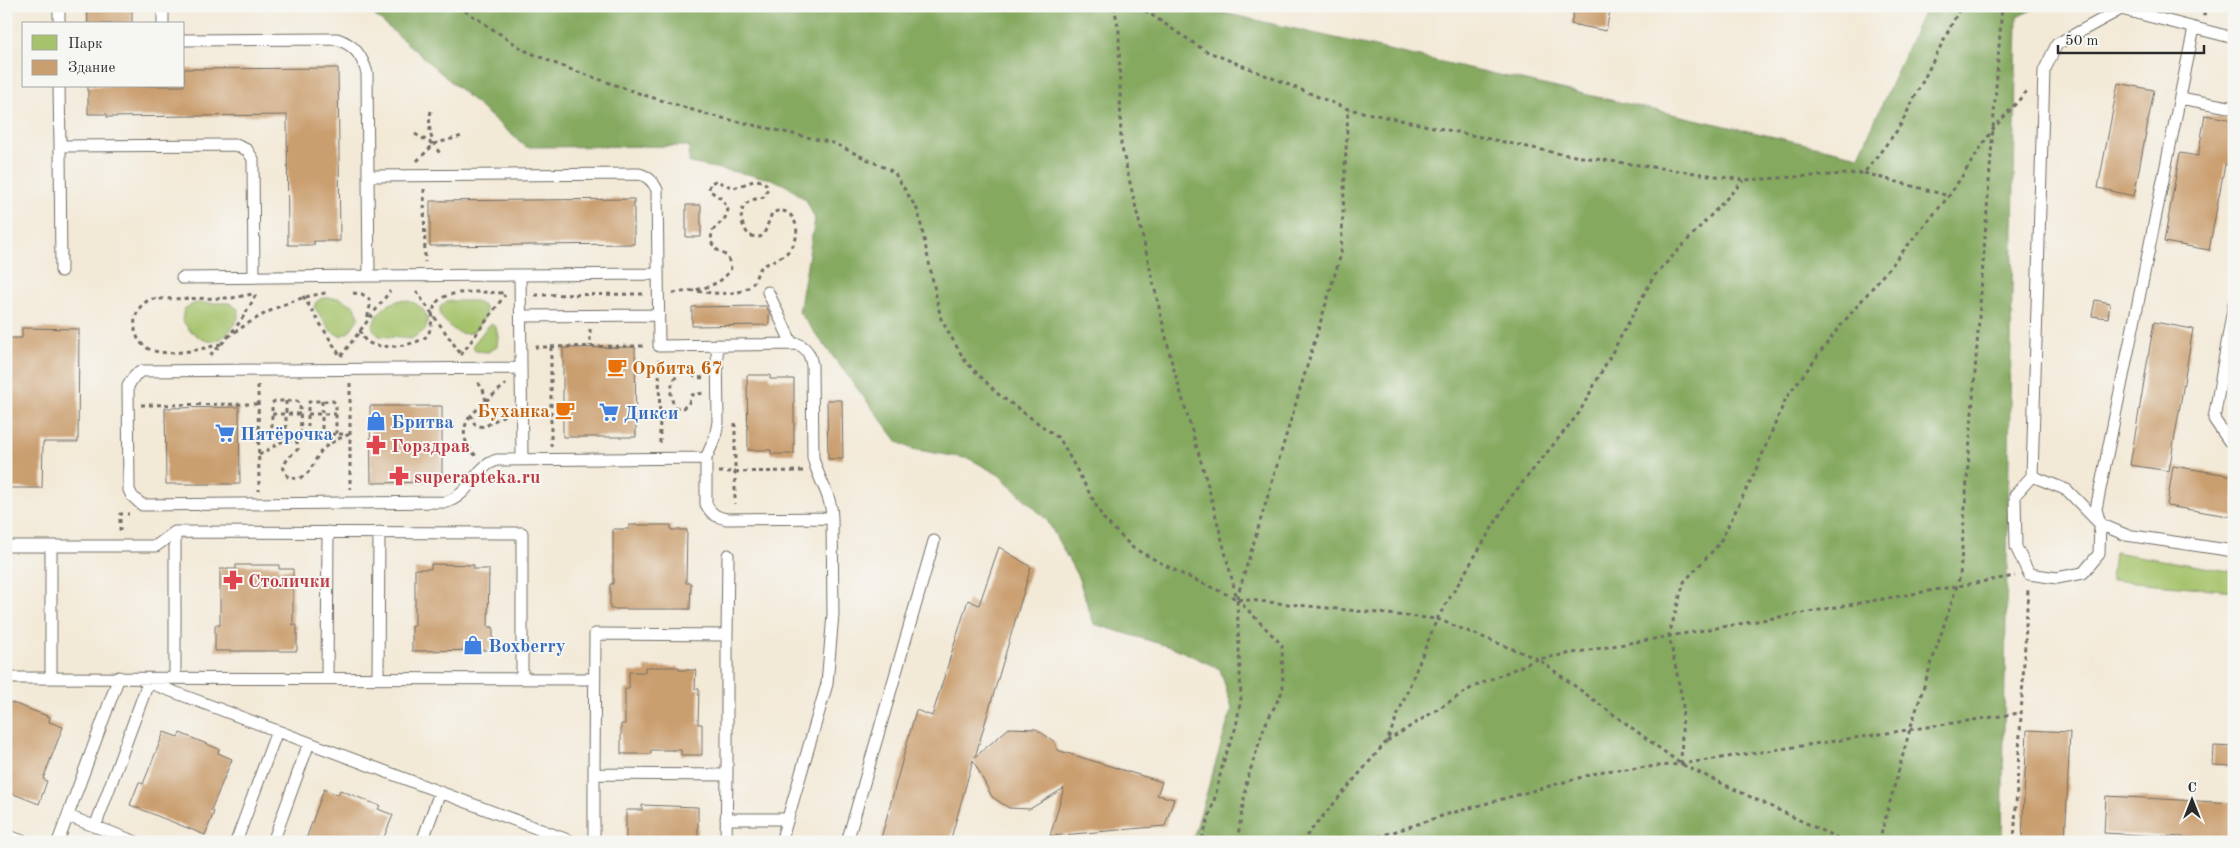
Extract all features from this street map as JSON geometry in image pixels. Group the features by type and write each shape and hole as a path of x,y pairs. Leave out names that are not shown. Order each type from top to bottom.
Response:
{"lane":[{"path":"59,6 59,22"},
{"path":"163,6 163,22"},
{"path":"2194,28 2096,509 2100,524 2098,554 2082,573 2057,578 2028,574 2016,547 2015,495 2032,476 2044,71 2057,44 2121,9 2234,38"},
{"path":"185,40 337,39 352,46 363,60 367,73 369,276"},
{"path":"60,88 61,272"},
{"path":"2180,98 2234,108"},
{"path":"60,146 236,145 247,150 253,159 259,277"},
{"path":"368,176 638,174 644,176 654,183 657,190 659,346 792,344 803,347 810,355 813,450 817,471 831,502 833,614 827,684 782,842"},
{"path":"182,278 658,274"},
{"path":"520,275 522,459"},
{"path":"768,292 774,316 792,344"},
{"path":"2234,303 2214,419 2229,441 2234,442"},
{"path":"521,316 659,315"},
{"path":"717,345 718,393 716,432 706,458 706,504 718,517 735,519 832,518"},
{"path":"521,370 142,371 135,375 128,386 129,490 132,496 142,505 447,502 466,491 484,466 497,460 706,458"},
{"path":"2032,476 2067,490 2100,524 2126,535 2234,551"},
{"path":"175,678 176,532"},
{"path":"6,546 156,546 176,532 522,532 522,679"},
{"path":"327,678 328,532"},
{"path":"378,678 379,532"},
{"path":"848,842 934,541"},
{"path":"51,546 51,678"},
{"path":"726,842 728,555"},
{"path":"594,842 595,634 727,635"},
{"path":"58,842 119,677"},
{"path":"6,678 594,679"},
{"path":"134,678 567,841"},
{"path":"95,827 148,683"},
{"path":"236,842 277,731"},
{"path":"272,842 309,743"},
{"path":"594,774 727,775"},
{"path":"422,842 440,792"},
{"path":"68,816 136,842"},
{"path":"726,819 788,819"},
{"path":"6,835 25,842"}],"path":[{"path":"458,6 524,50 561,66 709,115 833,143 894,172 918,212 941,320 965,361 998,394 1060,440 1103,518 1132,548 1180,573 1237,599 1437,619 1538,659 1681,764 1846,842"},
{"path":"1114,6 1119,32 1121,144 1172,363 1209,489 1237,599 1241,698 1236,727 1223,763 1202,842"},
{"path":"1138,6 1204,50 1348,109 1561,154 1744,180 1864,173 1949,196"},
{"path":"1864,173 1899,128 1961,6"},
{"path":"1879,842 1910,729 1960,576 2002,6"},
{"path":"1681,764 1683,703 1668,635 1684,582 1719,544 1754,474 1786,398 1837,330 1949,196 1993,129 2044,71"},
{"path":"1237,599 1341,254 1348,109"},
{"path":"431,111 430,128 434,144 442,156"},
{"path":"415,134 434,144"},
{"path":"402,176 434,144 462,136"},
{"path":"424,176 425,276"},
{"path":"521,295 659,294 742,290 754,282 761,268 778,259 794,244 796,222 792,216 783,212 776,212 771,215 764,234 760,237 750,236 744,229 741,220 743,209 749,202 765,196 768,187 763,181 756,180 734,188 716,181 709,184 709,190 723,200 728,210 725,218 712,231 711,242 716,249 728,257 731,268 728,274 719,280 693,291"},
{"path":"1301,842 1386,741 1437,619 1510,498 1579,412 1654,276 1744,180"},
{"path":"291,277 340,356 403,276 461,355 520,275"},
{"path":"191,371 228,337 250,307 259,277"},
{"path":"221,344 187,352 152,351 141,344 136,336 135,319 137,309 143,303 152,299 232,298 256,292"},
{"path":"345,292 362,294 369,299 370,306 367,320"},
{"path":"228,337 266,313 304,297 330,293"},
{"path":"360,330 364,340 375,345 408,345 426,338 430,332 438,301 448,294 507,293"},
{"path":"521,347 659,346 660,458"},
{"path":"551,347 552,459"},
{"path":"467,369 483,389 486,401"},
{"path":"258,370 259,504"},
{"path":"349,370 350,503"},
{"path":"484,466 465,442 465,427 471,415 521,370"},
{"path":"718,378 698,378 689,371 682,371 672,383 671,395 675,407 681,409 688,405 694,394 718,393"},
{"path":"286,401 286,435"},
{"path":"272,435 273,402 286,401 300,402 301,435"},
{"path":"308,435 309,401 334,401 336,434"},
{"path":"322,401 322,434"},
{"path":"128,405 258,404"},
{"path":"471,415 475,425 482,428 502,416 522,409"},
{"path":"272,414 300,414"},
{"path":"308,414 336,414"},
{"path":"734,417 735,519"},
{"path":"258,435 350,434"},
{"path":"259,455 280,442 292,440 298,444 298,448 288,458 283,467 285,474 294,480 308,474 321,451 330,443 350,434"},
{"path":"292,435 292,440"},
{"path":"706,472 817,471"},
{"path":"111,531 120,531 120,514 142,514 142,505"},
{"path":"1386,741 1472,687 1538,659 2028,574 2014,842"},
{"path":"1237,599 1282,645 1283,690 1266,726 1247,780 1237,842"},
{"path":"1363,842 1448,814 1604,771 1681,764 2020,713"}],"green space":[{"path":"364,6 1193,6 1859,156 1926,6 2040,6 2017,17 2002,842 1192,842 1232,708 1220,669 1177,649 1094,624 1078,577 1047,520 999,475 970,459 912,449 898,442 799,312 815,219 806,200 787,186 772,179 689,163 689,146 526,147"},
{"path":"322,298 339,298 355,306 359,317 349,332 340,336 331,331 314,307 316,302"},
{"path":"402,300 418,305 422,309 427,318 425,330 411,339 379,336 373,329 378,314 392,303"},
{"path":"447,301 475,301 485,307 486,316 473,332 458,332 440,316 440,307"},
{"path":"195,303 229,303 238,309 238,318 229,331 219,340 207,341 191,332 182,320 184,309"},
{"path":"491,324 496,327 497,347 488,352 475,351 473,345"},
{"path":"2114,552 2234,572 2234,591 2111,580"}],"building":[{"path":"87,6 132,6 132,22 88,22"},
{"path":"1575,6 1611,6 1606,31 1571,24"},
{"path":"338,68 340,241 314,241 314,245 288,245 287,115 107,117 107,114 88,114 88,88 185,88 185,69"},
{"path":"2118,83 2154,90 2134,196 2098,188"},
{"path":"2205,115 2234,120 2234,166 2225,164 2209,250 2164,242 2180,153 2198,156"},
{"path":"634,199 634,244 430,246 430,201"},
{"path":"686,205 701,205 701,237 686,237"},
{"path":"2095,300 2110,303 2108,318 2092,316"},
{"path":"766,306 769,312 769,325 692,326 692,307"},
{"path":"2154,322 2193,329 2169,471 2130,465"},
{"path":"22,328 79,329 78,442 43,442 42,488 6,488 6,338 22,338"},
{"path":"635,347 636,437 563,437 563,348"},
{"path":"747,375 770,375 770,379 794,379 794,454 771,454 771,450 748,450"},
{"path":"827,400 842,400 843,459 828,459"},
{"path":"370,406 442,406 442,482 371,483"},
{"path":"239,407 240,484 166,484 165,408"},
{"path":"2173,466 2234,476 2234,517 2167,506"},
{"path":"629,525 671,525 671,530 687,530 686,583 691,583 690,609 610,609 610,584 613,584 613,529 629,529"},
{"path":"999,547 1031,567 975,757 1009,728 1036,729 1055,742 1057,750 1162,782 1157,795 1174,799 1165,826 1050,836 1064,788 1030,809 1009,808 992,797 973,760 950,842 880,842 916,710 932,716 968,600 979,605"},
{"path":"431,564 474,565 474,569 489,569 488,627 493,627 493,650 412,651 412,626 415,626 415,569 431,569"},
{"path":"236,565 279,565 279,569 293,569 293,625 297,625 297,651 215,651 215,625 220,625 220,569 236,569"},
{"path":"645,667 679,667 679,670 696,670 695,689 699,689 698,724 702,724 702,755 681,755 681,750 651,750 651,754 621,754 621,724 625,724 625,689 629,689 629,672 645,672"},
{"path":"10,702 50,717 49,722 63,727 43,779 47,781 39,804 6,791 6,712"},
{"path":"2027,730 2070,732 2065,842 2022,842"},
{"path":"164,732 178,737 180,733 219,749 218,753 232,759 211,810 214,812 205,835 130,805 139,782 143,784"},
{"path":"2214,746 2234,747 2234,766 2213,765"},
{"path":"324,789 338,795 340,790 380,806 378,809 393,815 382,842 305,842"},
{"path":"2106,796 2234,803 2234,840 2104,833"},
{"path":"642,805 698,807 698,842 626,842 626,810 642,810"}],"place":[{"name":"Орбита 67","path":"617,367"},
{"name":"Буханка","path":"565,410"},
{"name":"Дикси","path":"609,412"},
{"name":"Бритва","path":"376,421"},
{"name":"Пятёрочка","path":"225,433"},
{"name":"Горздрав","path":"376,445"},
{"name":"superapteka.ru","path":"399,476"},
{"name":"Столички","path":"233,580"},
{"name":"Boxberry","path":"473,645"}]}
